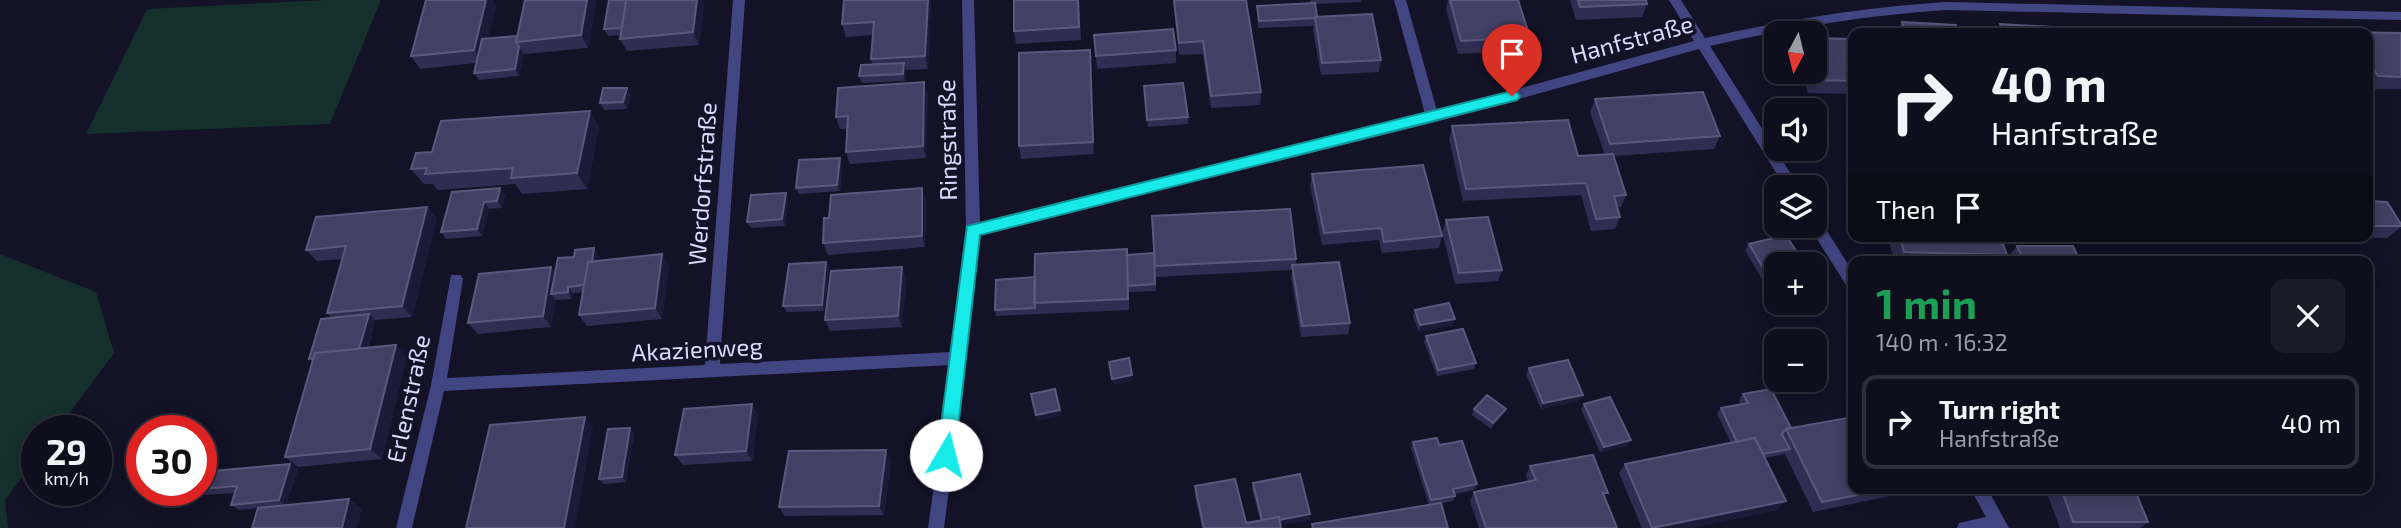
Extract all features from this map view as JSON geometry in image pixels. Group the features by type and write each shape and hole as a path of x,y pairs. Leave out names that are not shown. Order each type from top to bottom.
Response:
{"street":[{"name":"Werdorfstraße","path":"712,372 739,0"},
{"name":"Ringstraße","path":"936,528 973,231 968,0"},
{"path":"1400,0 1432,118"},
{"path":"1675,0 1783,175"},
{"name":"Hanfstraße","path":"973,231 1432,118 1701,45 1841,13 1895,7 1961,6 2401,16"},
{"path":"1824,238 1848,276"},
{"name":"Erlenstraße","path":"404,528 438,385 456,279"},
{"name":"Akazienweg","path":"438,385 959,358"},
{"path":"1965,528 1999,525 1981,494"}],"green space":[{"path":"326,0 381,0 330,124 86,134 147,9"},
{"path":"0,254 96,292 114,353 68,415 21,415 21,479 5,500 8,528 0,528"}],"building":[{"path":"426,0 486,0 474,50 411,56"},
{"path":"525,0 587,0 581,35 516,42"},
{"path":"609,0 626,0 622,28 604,29"},
{"path":"626,0 697,0 693,32 620,39"},
{"path":"844,0 928,0 925,56 871,59 874,22 842,24"},
{"path":"1014,0 1078,0 1079,27 1014,31"},
{"path":"1174,0 1246,0 1261,92 1211,96 1203,41 1179,43"},
{"path":"1450,0 1518,0 1530,37 1461,41"},
{"path":"1578,0 1646,0 1647,4 1580,7"},
{"path":"1315,3 1315,18 1259,21 1257,6"},
{"path":"1372,14 1381,60 1322,63 1315,17"},
{"path":"1902,22 1956,25 1957,28 1904,28"},
{"path":"2000,24 2054,28 2001,28"},
{"path":"1173,29 1176,50 1096,56 1094,35"},
{"path":"2373,32 2401,33 2401,77 2378,76 2373,68"},
{"path":"517,36 519,47 515,69 474,73 482,39"},
{"path":"1827,38 1848,39 1848,81 1827,80"},
{"path":"1090,50 1093,142 1019,146 1019,53"},
{"path":"904,63 903,74 859,76 861,65"},
{"path":"924,82 923,146 846,152 848,116 836,117 838,88"},
{"path":"1183,83 1188,117 1147,120 1144,86"},
{"path":"603,88 627,88 623,102 600,103"},
{"path":"1703,92 1720,136 1610,144 1595,99"},
{"path":"590,111 577,173 511,178 513,168 425,174 427,168 411,169 416,153 432,152 441,121"},
{"path":"1568,120 1578,156 1613,154 1626,195 1614,196 1620,217 1596,219 1586,183 1466,189 1452,126"},
{"path":"840,158 837,185 796,188 799,160"},
{"path":"1423,165 1442,236 1384,242 1381,228 1324,233 1312,174"},
{"path":"500,188 497,201 484,202 477,229 441,232 452,192"},
{"path":"922,188 922,236 823,243 824,218 829,218 831,195"},
{"path":"786,193 782,219 747,222 751,195"},
{"path":"2373,201 2387,202 2401,226 2373,226"},
{"path":"427,207 402,306 327,313 346,246 306,250 316,217"},
{"path":"1290,209 1296,259 1155,266 1152,216"},
{"path":"1488,217 1502,270 1459,273 1446,220"},
{"path":"1774,238 1788,238 1797,252 1764,252 1764,270 1749,244"},
{"path":"1902,242 2002,242 2007,255 1904,252"},
{"path":"2017,246 2073,246 2078,256 2022,256"},
{"path":"594,248 592,262 588,262 584,285 568,287 568,292 551,294 558,258 574,257 575,250"},
{"path":"1127,249 1128,299 1034,303 1035,254"},
{"path":"1154,253 1155,284 1128,286 1127,255"},
{"path":"662,254 655,308 579,315 588,262"},
{"path":"826,262 822,305 783,306 789,264"},
{"path":"1339,262 1350,323 1302,326 1292,265"},
{"path":"551,267 543,316 468,323 479,274"},
{"path":"902,267 898,316 825,320 831,271"},
{"path":"1035,277 1035,308 995,310 996,280"},
{"path":"1449,303 1455,319 1420,325 1415,310"},
{"path":"369,314 359,349 315,353 314,358 309,359 321,319"},
{"path":"1463,329 1476,363 1438,370 1426,336"},
{"path":"396,345 370,449 285,457 315,353"},
{"path":"1129,358 1132,375 1112,379 1109,362"},
{"path":"1568,360 1583,395 1543,403 1529,368"},
{"path":"1055,389 1060,410 1036,415 1031,394"},
{"path":"1764,390 1773,392 1791,428 1782,434 1790,449 1763,454 1755,438 1737,442 1721,408 1748,403 1743,394"},
{"path":"1487,395 1506,409 1493,423 1474,409"},
{"path":"1610,397 1631,440 1604,447 1584,404"},
{"path":"752,404 746,451 675,455 684,409"},
{"path":"585,417 564,528 466,528 490,425"},
{"path":"1847,418 1848,494 1862,494 1822,502 1786,429"},
{"path":"630,428 622,477 599,479 608,429"},
{"path":"1437,438 1439,445 1462,441 1477,484 1453,489 1455,496 1431,500 1413,442"},
{"path":"1755,438 1786,501 1652,528 1625,464"},
{"path":"886,450 879,506 779,507 789,451"},
{"path":"1593,455 1608,493 1603,493 1617,528 1486,528 1474,492 1536,480 1530,466"},
{"path":"290,464 279,500 231,505 237,486 217,488 217,471"},
{"path":"1300,474 1310,514 1279,520 1279,517 1262,520 1253,483"},
{"path":"1235,479 1246,523 1279,517 1281,528 1204,528 1195,486"},
{"path":"2063,494 2136,494 2148,522 2073,522"},
{"path":"349,499 342,528 252,528 258,508"},
{"path":"1441,503 1448,528 1313,528 1312,524"}],"route":[{"path":"946,455 973,231 1512,96"}]}
